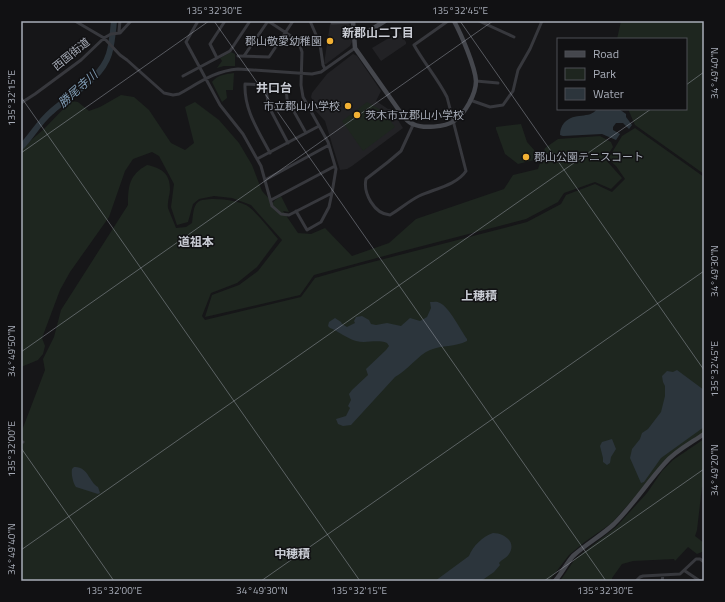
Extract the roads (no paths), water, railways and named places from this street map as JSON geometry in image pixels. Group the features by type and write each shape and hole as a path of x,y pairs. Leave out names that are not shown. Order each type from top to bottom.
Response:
{"street":[{"path":"75,21 106,38 120,54 164,93 173,95 179,94 215,74 226,70 238,69 312,74 321,72 355,48"},
{"path":"120,21 120,33"},
{"path":"106,38 111,34 120,33 132,21"},
{"path":"198,21 186,42 220,106 243,134 261,166 272,206 282,214 289,215 332,193"},
{"path":"217,58 210,44 225,21"},
{"path":"183,76 230,51 250,21"},
{"path":"244,56 268,21 294,38 302,52 300,85 303,97 329,145 336,169 329,208 321,222 307,230 296,211"},
{"path":"238,56 269,57 293,21"},
{"path":"310,21 320,44 325,69"},
{"path":"332,21 332,23 353,21 355,48 404,116 413,124 431,127 454,122 460,116 470,100 476,81 468,54 454,21"},
{"path":"354,34 367,32 385,21"},
{"path":"413,124 401,151 366,179 364,186 366,192 378,211 385,214 390,215 418,196 464,176 466,171 447,97 414,45 448,21"},
{"path":"479,21 514,37"},
{"path":"470,100 490,107 503,105 513,91 518,70 530,49 542,21"},
{"path":"300,47 316,36"},
{"name":"西国街道","path":"21,103 81,60 106,38"},
{"path":"476,81 498,83"},
{"path":"270,153 250,115 244,93 245,84 286,86 287,99 306,133"},
{"path":"265,85 269,107 288,143"},
{"path":"257,159 319,126"},
{"path":"265,180 329,145"},
{"path":"271,200 335,166"},
{"path":"555,581 572,558 620,517 671,457 704,434"},
{"path":"636,581 642,576 680,574 696,559 700,559 704,562"},
{"path":"684,571 697,580"},
{"path":"662,581 663,575"}],"water":[{"path":"596,110 620,110 626,114 626,117 632,125 629,129 623,123 616,123 613,130 620,134 616,140 602,134 560,135 562,126 568,119 594,112"},
{"path":"430,302 439,302 447,309 467,341 435,348 426,352 395,377 351,425 343,426 338,424 336,419 346,416 350,408 348,406 351,400 349,394 368,375 366,369 389,346 387,343 383,342 360,342 353,340 330,328 328,326 329,322 335,318 347,327 355,323 354,321 356,317 362,316 369,320 371,324 376,325 387,323 401,326 410,318 420,321 427,317 431,308"},
{"path":"677,370 704,390 704,427 661,458 644,482 641,483 630,458 632,449 640,439 642,433 648,429 661,412 665,396 665,386 662,376 667,371 673,372"},
{"path":"612,439 616,449 611,457 610,463 607,465 603,462 600,446 602,442"},
{"path":"74,467 79,467 85,472 92,482 98,487 100,493 98,494 76,487 73,481 72,473 72,469"},
{"path":"493,533 505,536 510,542 511,546 511,550 508,555 499,563 500,565 494,572 481,581 435,581 469,556 479,542 486,536"}],"waterway":[{"name":"勝尾寺川","path":"21,147 47,116 99,72 109,54 114,21"}],"place":[{"name":"郡山敬愛幼稚園","path":"330,41"},
{"name":"市立郡山小学校","path":"348,106"},
{"name":"茨木市立郡山小学校","path":"357,115"},
{"name":"郡山公園テニスコート","path":"526,157"}],"district":[{"name":"新郡山二丁目","path":"378,33"},
{"name":"井口台","path":"274,88"},
{"name":"道祖本","path":"196,242"},
{"name":"上穂積","path":"479,296"},
{"name":"中穂積","path":"292,554"}]}
